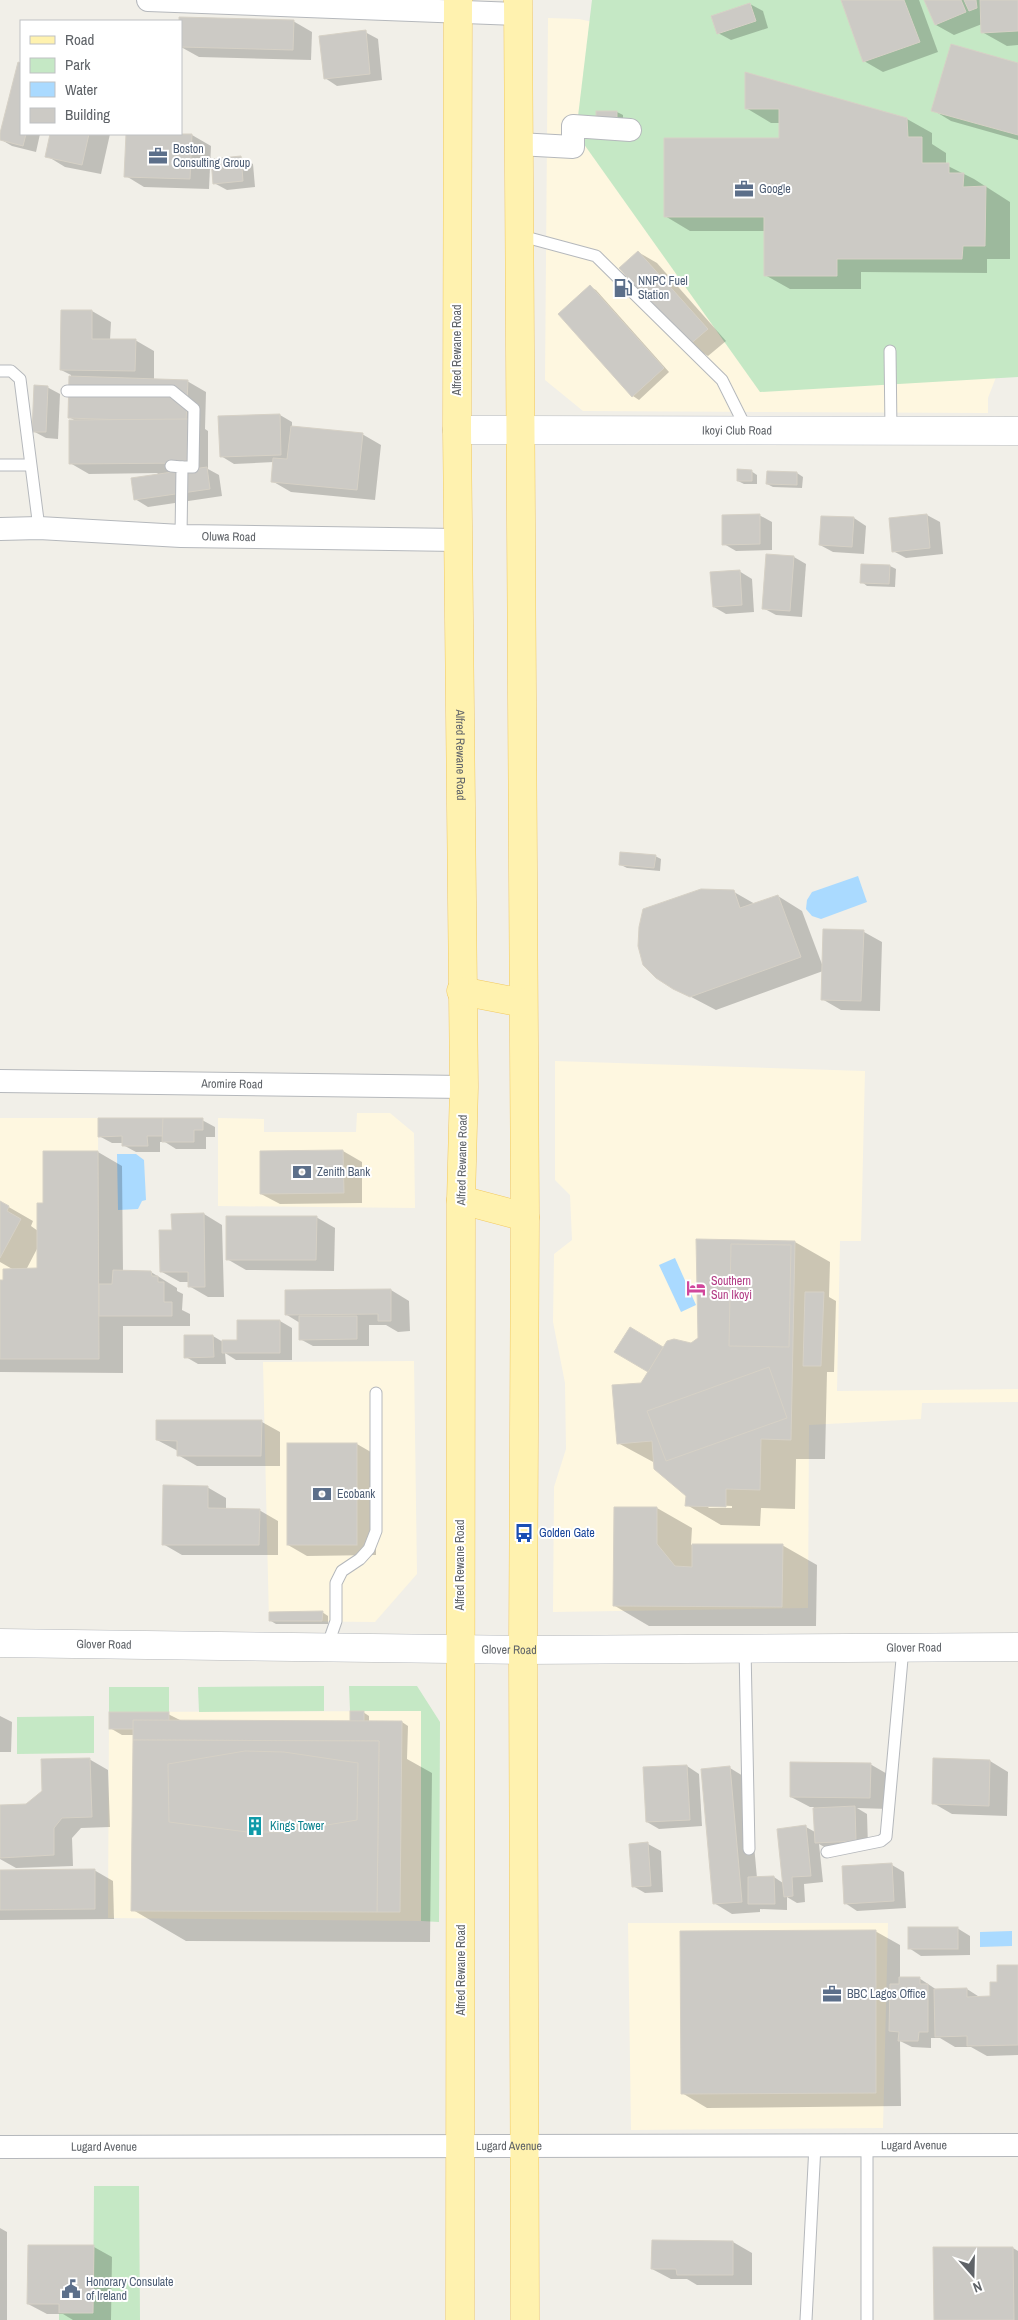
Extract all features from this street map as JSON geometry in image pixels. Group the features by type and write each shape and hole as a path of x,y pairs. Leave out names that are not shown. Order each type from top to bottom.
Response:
{"main road":[{"name":"Alfred Rewane Road","path":"458,5 457,430 461,991 464,1086 461,1200 460,2320"},
{"path":"518,7 525,1216 523,1650 526,2145 525,2320"},
{"path":"461,991 523,1003"},
{"path":"461,1200 525,1216"}],"street":[{"path":"148,0 518,7"},
{"path":"518,144 573,147 573,126 630,130"},
{"name":"Ikoyi Club Road","path":"457,430 1018,431"},
{"name":"Oluwa Road","path":"0,529 39,528 181,536 458,540"},
{"name":"Aromire Road","path":"0,1081 464,1086"},
{"name":"Glover Road","path":"0,1643 328,1646 460,1650 1018,1646"},
{"name":"Lugard Avenue","path":"0,2146 1018,2145"}],"lane":[{"path":"518,235 596,256 722,380 747,430"},
{"path":"890,351 891,430"},
{"path":"0,371 12,371 20,379 39,528"},
{"path":"66,391 172,391 194,409 193,467 177,467 181,536"},
{"path":"0,465 30,465"},
{"path":"328,1646 336,1621 336,1583 342,1571 360,1559 369,1549 376,1532 376,1393"},
{"path":"745,1648 749,1849"},
{"path":"827,1852 881,1841 886,1837 903,1648"},
{"path":"806,2320 815,2145"},
{"path":"867,2145 867,2320"}],"shaded area":[{"path":"548,18 579,19 694,44 1018,320 988,398 988,413 583,411 545,380"},
{"name":"Southern Sun Ikoyi","path":"555,1061 865,1071 861,1241 840,1241 837,1391 1018,1389 1018,1402 922,1403 921,1419 809,1425 808,1608 553,1612 554,1487 566,1449 565,1383 553,1322 554,1254 572,1240 570,1195 555,1180"},
{"path":"357,1113 390,1113 414,1133 415,1208 218,1206 218,1118 264,1119 264,1132 356,1132"},
{"path":"0,1118 98,1118 99,1359 0,1359"},
{"path":"414,1361 417,1574 375,1622 269,1621 263,1362"},
{"name":"Kings Tower","path":"421,1711 421,1921 108,1918 109,1712"},
{"path":"628,1923 888,1923 883,2128 631,2130"}],"green space":[{"path":"592,0 1018,0 1018,377 760,392 576,133"},
{"path":"324,1686 324,1711 199,1712 198,1687"},
{"path":"349,1686 417,1686 440,1722 439,1922 421,1921 421,1711 350,1711"},
{"path":"109,1687 169,1687 169,1712 109,1712"},
{"path":"94,1716 94,1753 17,1754 17,1717"},
{"path":"94,2186 139,2186 140,2320 59,2320 59,2313 93,2313"}],"water":[{"path":"858,876 867,902 821,919 812,916 806,909 807,900 812,892"},
{"path":"117,1154 136,1154 144,1160 146,1200 142,1201 138,1209 118,1210"},
{"path":"675,1258 696,1305 681,1312 659,1265"},
{"path":"1012,1931 1012,1946 980,1947 980,1932"}],"building":[{"path":"841,0 904,0 920,42 863,62"},
{"path":"924,0 961,0 966,12 935,25"},
{"path":"964,0 976,0 977,8 969,11"},
{"path":"980,0 1018,0 1018,31 981,33"},
{"path":"750,3 756,21 717,34 711,16"},
{"path":"179,17 294,20 293,50 182,47 182,20 179,20"},
{"path":"366,30 370,74 324,79 319,36"},
{"path":"951,44 1018,63 1018,135 931,111"},
{"path":"18,62 20,63 20,135 26,135 23,146 0,140 0,133"},
{"path":"745,72 907,118 908,137 922,137 922,163 949,163 949,173 964,173 963,187 986,186 985,246 963,246 962,259 837,259 837,276 764,276 764,217 664,217 664,138 779,138 779,109 745,109"},
{"path":"596,111 617,111 617,127 596,127"},
{"name":"Boston Consulting Group","path":"192,134 190,179 124,177 126,135"},
{"path":"50,135 89,135 82,165 45,157"},
{"path":"241,156 243,181 213,184 211,159"},
{"path":"638,251 708,329 688,346 619,268"},
{"path":"590,285 664,368 632,397 558,314"},
{"path":"61,310 92,310 92,339 136,339 135,371 60,370"},
{"path":"69,376 188,380 186,422 68,418"},
{"path":"34,385 48,386 46,432 32,432"},
{"path":"280,414 281,455 220,457 218,416"},
{"path":"189,419 190,463 69,464 69,420"},
{"path":"291,426 363,433 357,490 271,482 273,458 287,459"},
{"path":"207,467 210,489 134,500 131,478"},
{"path":"737,469 752,470 752,481 737,481"},
{"path":"767,471 797,472 797,485 766,484"},
{"path":"760,514 760,544 722,545 722,515"},
{"path":"927,514 930,548 892,552 889,518"},
{"path":"821,516 854,517 852,547 819,545"},
{"path":"766,554 794,556 790,611 762,609"},
{"path":"861,564 890,565 889,584 860,583"},
{"path":"740,570 742,605 713,607 710,572"},
{"path":"620,852 656,855 654,868 619,865"},
{"path":"701,889 734,890 740,908 778,895 801,957 690,997 656,978 643,965 638,946 639,927 643,909"},
{"path":"823,929 864,930 861,1001 821,1000"},
{"path":"98,1118 163,1118 163,1136 147,1136 148,1146 122,1146 122,1136 98,1137"},
{"path":"163,1118 203,1118 203,1130 194,1130 194,1142 162,1142"},
{"name":"Zenith Bank","path":"343,1150 344,1193 260,1194 260,1151"},
{"path":"43,1151 98,1151 99,1359 0,1359 0,1280 3,1280 3,1269 37,1268 37,1203 43,1203"},
{"path":"0,1201 9,1206 7,1211 21,1219 0,1258"},
{"path":"204,1213 205,1287 188,1287 188,1272 160,1272 159,1230 172,1230 171,1214"},
{"path":"226,1216 317,1216 316,1260 226,1260"},
{"path":"696,1239 795,1241 791,1440 761,1439 760,1490 726,1489 726,1507 685,1506 686,1496 654,1469 652,1441 617,1444 612,1385 641,1383 667,1341 674,1339 691,1343 698,1338"},
{"path":"731,1244 791,1245 789,1347 729,1346"},
{"path":"113,1270 151,1271 152,1276 158,1276 158,1282 164,1282 164,1302 172,1302 172,1316 99,1316 99,1284 112,1284"},
{"path":"391,1289 391,1321 378,1321 378,1314 285,1315 285,1290"},
{"path":"805,1292 824,1292 821,1366 803,1366"},
{"path":"299,1316 357,1316 357,1339 299,1340"},
{"path":"237,1320 280,1320 280,1353 222,1353 222,1340 237,1340"},
{"path":"630,1327 663,1347 648,1372 614,1352"},
{"path":"184,1335 213,1335 214,1357 184,1358"},
{"path":"769,1367 787,1418 666,1461 647,1411"},
{"path":"156,1420 262,1420 261,1456 177,1456 177,1441 156,1440"},
{"name":"Ecobank","path":"287,1443 357,1443 357,1545 287,1545"},
{"path":"163,1485 208,1486 208,1508 260,1509 259,1545 162,1545"},
{"path":"614,1507 657,1507 657,1544 675,1566 692,1567 692,1544 783,1544 782,1607 613,1606"},
{"path":"323,1611 322,1621 269,1621 269,1612"},
{"path":"350,1711 364,1711 364,1726 350,1726"},
{"path":"109,1712 169,1712 169,1729 109,1729"},
{"path":"133,1720 402,1721 400,1912 377,1912 379,1741 133,1740"},
{"name":"Kings Tower","path":"133,1740 379,1741 377,1912 131,1911"},
{"path":"245,1751 284,1752 358,1763 357,1820 285,1832 247,1832 169,1822 168,1764"},
{"path":"90,1758 92,1817 62,1818 54,1828 54,1855 0,1858 0,1805 26,1804 42,1791 41,1759"},
{"path":"933,1758 990,1760 989,1806 932,1804"},
{"path":"790,1762 871,1763 870,1798 790,1797"},
{"path":"687,1765 690,1820 646,1822 643,1767"},
{"path":"730,1766 742,1902 713,1904 701,1769"},
{"path":"855,1806 856,1841 815,1843 813,1808"},
{"path":"806,1825 811,1876 792,1877 793,1896 784,1897 777,1829"},
{"path":"648,1842 651,1886 632,1887 629,1844"},
{"path":"892,1863 894,1901 844,1904 842,1866"},
{"path":"95,1869 95,1909 0,1910 0,1870"},
{"path":"774,1876 775,1904 748,1904 748,1877"},
{"path":"908,1927 958,1927 958,1949 908,1949"},
{"path":"876,1930 876,2093 681,2094 680,1931"},
{"path":"997,1965 1018,1965 1018,2045 967,2046 967,2036 935,2037 934,1989 967,1988 967,1997 990,1996 990,1982 997,1982"},
{"path":"899,1977 920,1977 920,1984 928,1984 928,2032 919,2032 918,2041 898,2041 899,2032 889,2031 890,1984 899,1984"},
{"path":"652,2240 733,2241 733,2275 677,2275 676,2269 651,2269"},
{"path":"28,2245 94,2245 93,2313 59,2313 59,2304 27,2304"},
{"path":"933,2247 1013,2247 1014,2320 934,2320"}],"place":[{"name":"Boston Consulting Group","path":"158,156"},
{"name":"Google","path":"744,189"},
{"name":"NNPC Fuel Station","path":"623,288"},
{"name":"Zenith Bank","path":"302,1172"},
{"name":"Southern Sun Ikoyi","path":"696,1288"},
{"name":"Ecobank","path":"322,1494"},
{"name":"Golden Gate","path":"524,1533"},
{"name":"Kings Tower","path":"255,1826"},
{"name":"BBC Lagos Office","path":"832,1994"},
{"name":"Honorary Consulate of Ireland","path":"71,2289"}]}
